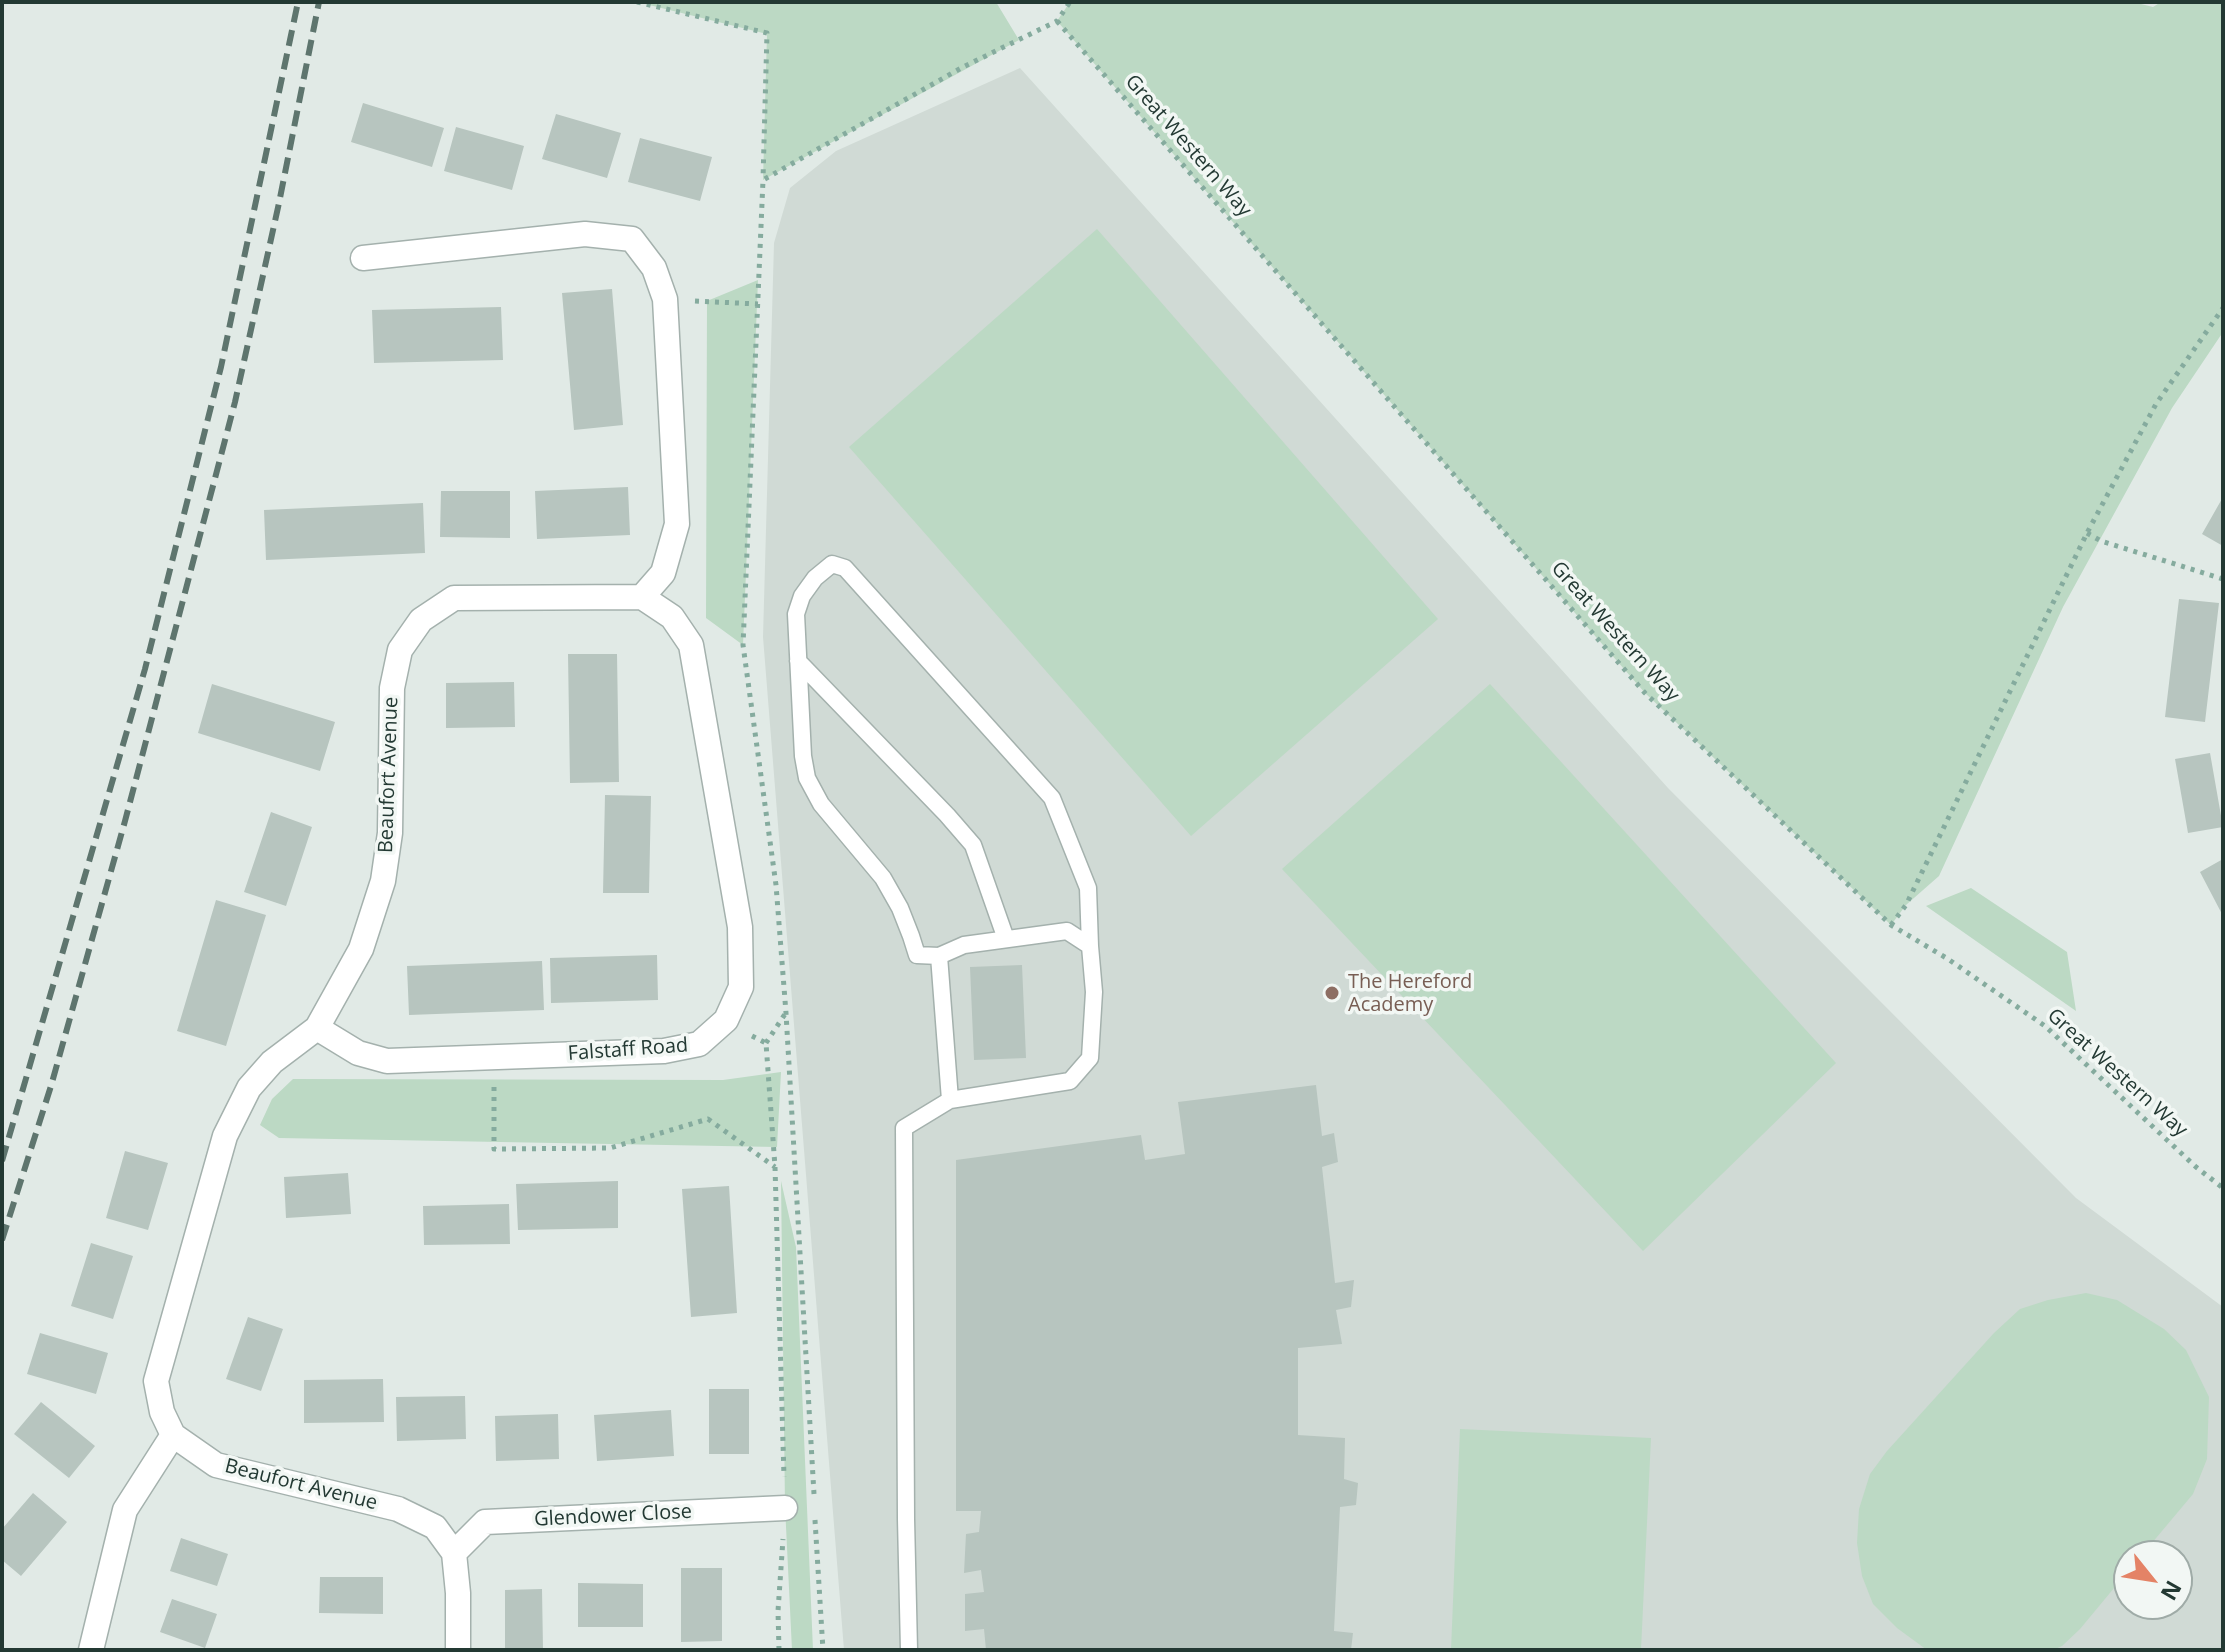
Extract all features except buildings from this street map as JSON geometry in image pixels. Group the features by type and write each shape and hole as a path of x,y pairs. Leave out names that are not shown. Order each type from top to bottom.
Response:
{"street":[{"path":"363,258 585,234 632,239 654,268 665,299 677,524 663,573 642,597"},
{"name":"Falstaff Road","path":"317,1028 358,1053 387,1061 664,1051 699,1044 726,1020 741,987 740,927 691,645 672,617 642,597"},
{"name":"Beaufort Avenue","path":"454,1553 435,1527 398,1509 216,1465 173,1435 162,1412 156,1381 225,1136 249,1088 272,1062 317,1028 361,949 383,881 390,833 392,688 400,650 421,620 454,598 642,597"},
{"path":"91,1650 125,1510 173,1435"},
{"name":"Glendower Close","path":"454,1553 485,1522 785,1508"},
{"path":"454,1553 458,1650"}],"lane":[{"path":"909,1650 904,1128 950,1100 1070,1081 1090,1058 1094,992 1088,888 1052,798 845,568 832,564 815,578 802,596 796,614 803,756 807,778 821,804 883,878 900,908 917,955 939,956 964,945 1067,931 1090,946"},
{"path":"798,661 973,845 1006,939"},
{"path":"939,956 950,1100"}],"path":[{"path":"637,2 767,33 763,180"},
{"name":"Great Western Way","path":"1070,2 1057,21 1645,693 1891,925 1948,959 2045,1026 2196,1167 2223,1188"},
{"path":"665,299 758,304"},
{"path":"1891,925 1906,905 2087,533 2156,404 2223,308"},
{"path":"2087,533 2101,541 2223,579"},
{"path":"779,1650 778,1611 785,1508 775,1167 766,1043 786,1013"},
{"path":"726,1020 766,1043"},
{"path":"494,1058 494,1149 610,1148 708,1119 775,1167"}],"shaded area":[{"name":"The Hereford Academy","path":"1020,68 1668,788 2076,1198 2223,1307 2223,1650 844,1650 763,637 774,243 790,188 836,151"}],"green space":[{"path":"637,2 996,2 1019,40 763,180 767,34"},
{"path":"1070,2 2133,2 2153,7 2161,2 2223,2 2223,332 2172,408 2063,607 1939,876 1906,905 1891,925 1645,693 1057,21"},
{"path":"1097,229 1438,619 1191,836 849,447"},
{"path":"758,280 743,645 706,618 707,301"},
{"path":"1490,684 1836,1063 1643,1251 1282,869"},
{"path":"1971,888 2067,952 2076,1011 1926,906"},
{"path":"781,1072 777,1147 279,1138 260,1125 272,1099 293,1079 723,1080"},
{"path":"781,1181 796,1247 813,1650 792,1650 785,1506"},
{"path":"2086,1293 2117,1300 2164,1329 2186,1350 2209,1397 2207,1459 2193,1494 2154,1540 2113,1540 2113,1589 2062,1646 2053,1650 1927,1650 1897,1628 1873,1604 1862,1576 1857,1543 1859,1509 1870,1474 1887,1451 1994,1333 2020,1309"},
{"path":"1460,1429 1651,1438 1641,1650 1451,1650"}],"railway":[{"path":"2,1161 145,669 221,367 298,2"},
{"path":"2,1240 51,1086 125,821 235,402 319,2"}],"place":[{"name":"The Hereford Academy","path":"1332,993"}]}
